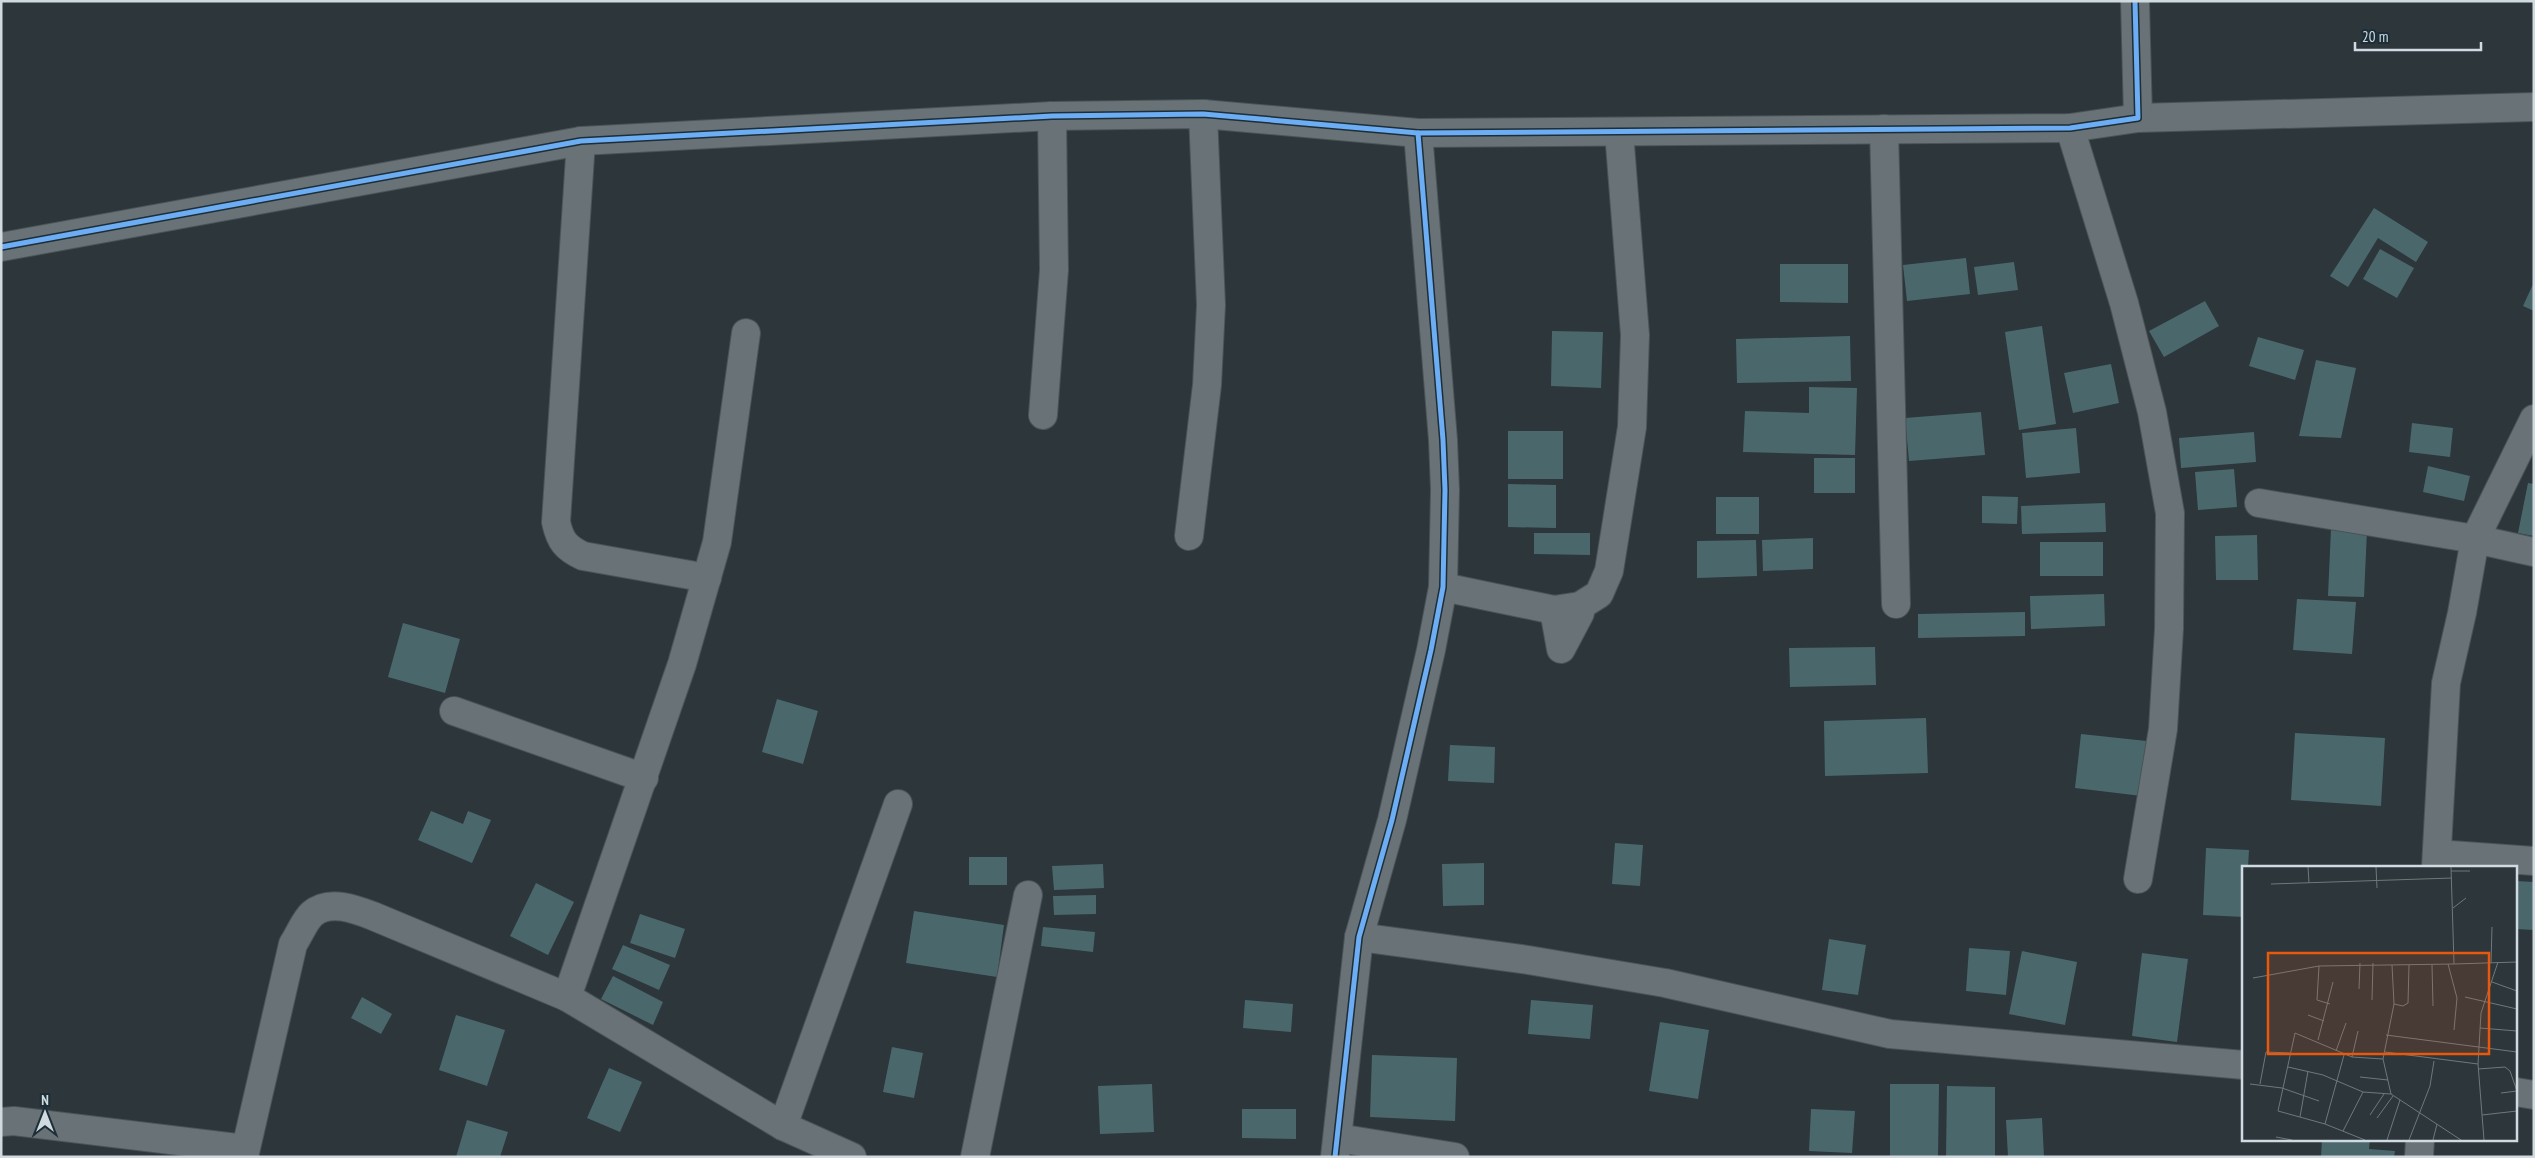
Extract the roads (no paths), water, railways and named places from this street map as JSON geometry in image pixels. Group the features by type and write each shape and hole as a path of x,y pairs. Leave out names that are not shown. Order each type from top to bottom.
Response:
{"street":[{"path":"2135,1 2138,118"},
{"path":"1,247 580,141 1052,116 1203,114 1418,133 1619,132 2070,128 2138,118 2534,107"},
{"path":"1189,536 1207,384 1211,306 1203,114"},
{"path":"1043,415 1054,270 1052,116"},
{"path":"2070,128 2126,312 2152,412 2170,513 2168,629 2163,730 2138,878"},
{"path":"1884,129 1896,604"},
{"path":"1443,587 1567,608 1599,594 1609,571 1632,426 1635,335 1619,132"},
{"path":"1418,133 1443,440 1445,490 1443,587 1432,650 1392,820 1360,937 1336,1147 1455,1157"},
{"path":"580,141 556,522 559,538 567,548 583,556 707,578"},
{"path":"567,998 682,664 717,542 746,333"},
{"path":"2534,419 2475,539 2462,613 2446,683 2436,860 2534,861"},
{"path":"2259,503 2475,539 2534,552"},
{"path":"454,711 644,778"},
{"path":"784,1126 898,804"},
{"path":"975,1157 1028,895"},
{"path":"1,1122 14,1121 245,1153 293,944 312,914 332,906 354,909 567,998 784,1126 852,1157"},
{"path":"1360,937 1528,960 1665,983 1890,1034 2242,1065"},
{"path":"2518,1092 2534,1095"},
{"path":"2419,1157 2420,1140"}]}
